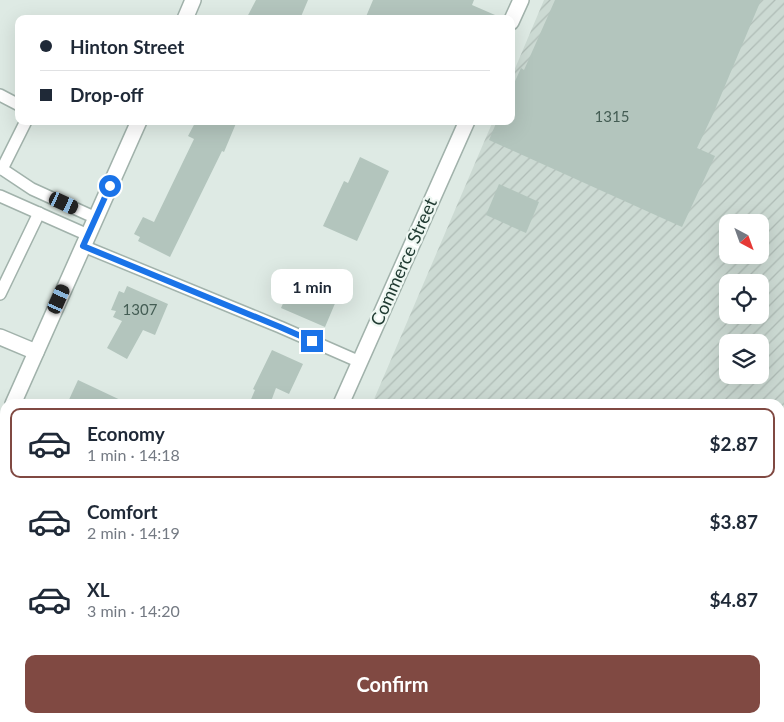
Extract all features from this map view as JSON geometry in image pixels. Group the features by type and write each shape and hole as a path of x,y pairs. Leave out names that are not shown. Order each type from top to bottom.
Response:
{"street":[{"path":"187,15 193,0"},
{"path":"514,15 521,0"},
{"path":"15,399 137,125"},
{"name":"Commerce Street","path":"343,399 465,125"},
{"path":"0,337 36,352"}],"lane":[{"path":"0,95 15,103"},
{"path":"24,125 1,169 32,189 96,218"},
{"path":"0,196 39,213 85,240 360,362"},
{"path":"0,294 39,213"}],"shaded area":[{"path":"544,0 784,0 784,399 374,399 491,125 515,125 515,69"}],"building":[{"path":"256,0 308,0 302,15 248,15"},
{"path":"373,0 474,0 472,5 495,15 367,15"},
{"path":"555,0 761,0 697,148 715,156 682,227 489,140 495,125 515,125 515,81 521,68 524,70"},
{"path":"194,125 235,125 224,152 222,151 170,257 138,241 140,237 134,234 143,217 154,222 194,139 188,136"},
{"path":"360,157 389,171 357,241 323,226 344,181 348,183"},
{"path":"499,184 539,202 526,233 486,215"},
{"path":"295,277 309,283 310,281 339,294 325,327 281,308"},
{"path":"127,286 168,304 155,335 143,330 127,359 107,348 122,321 113,317 116,311 111,310 119,291 124,293"},
{"path":"272,350 303,364 289,394 276,388 272,399 251,399 255,390 253,389"},
{"path":"78,380 118,399 69,399"}],"route":[{"path":"110,186 83,246 312,341"}]}
